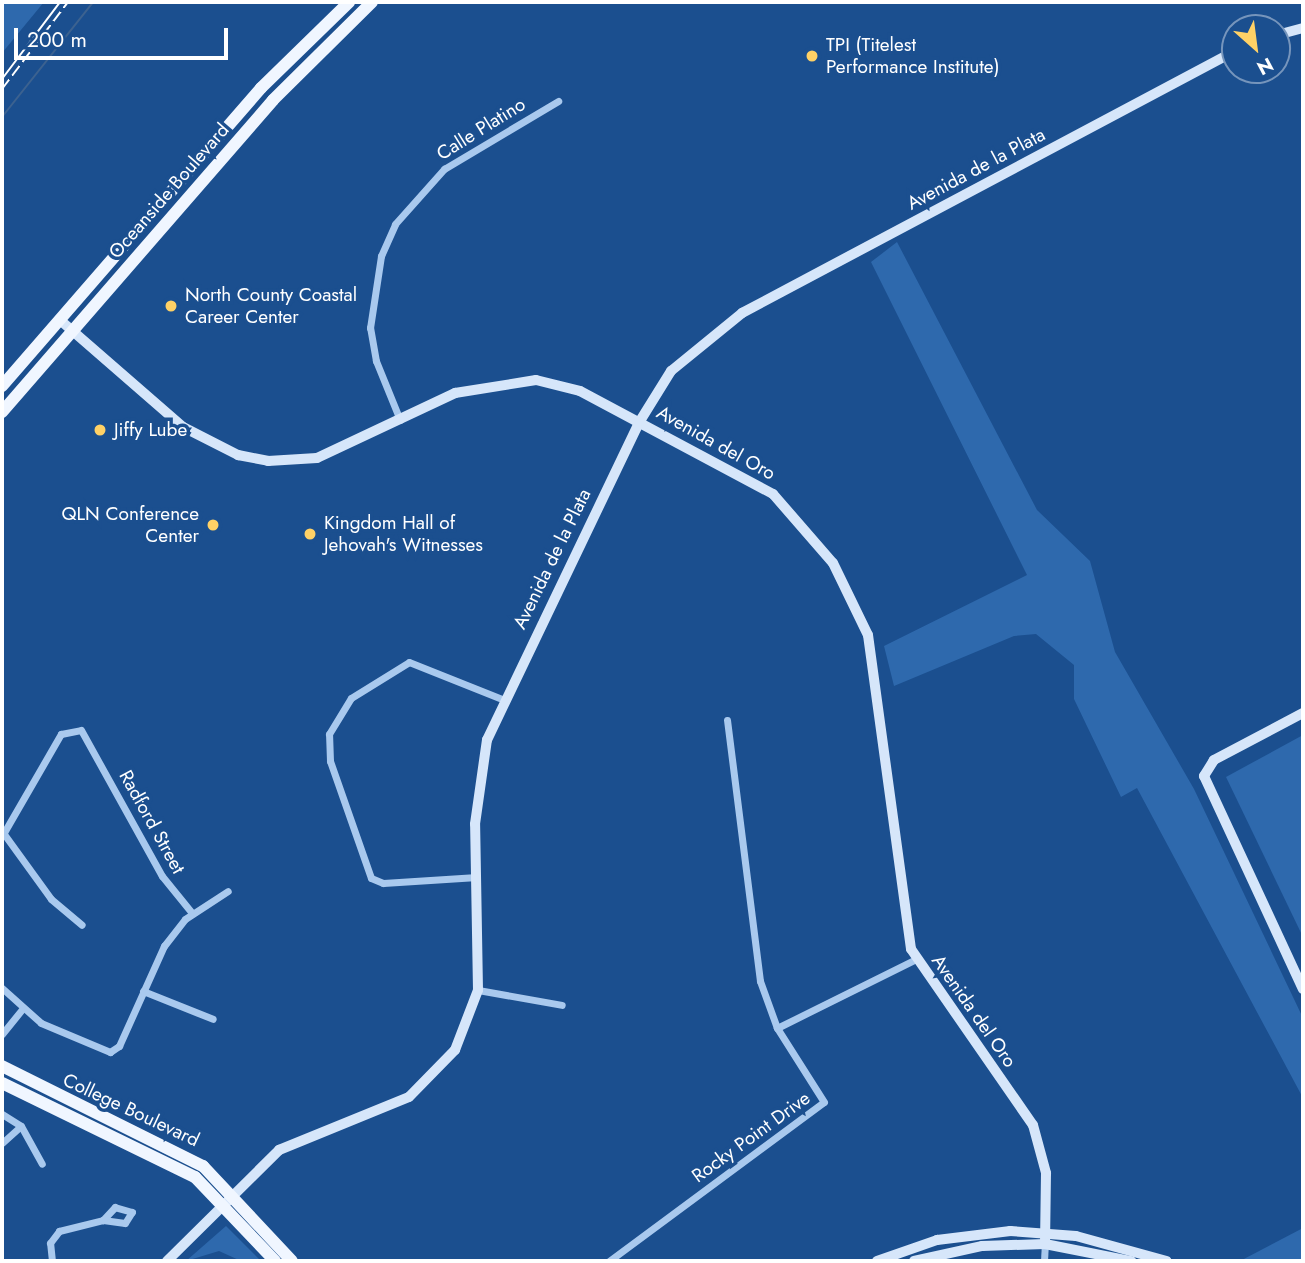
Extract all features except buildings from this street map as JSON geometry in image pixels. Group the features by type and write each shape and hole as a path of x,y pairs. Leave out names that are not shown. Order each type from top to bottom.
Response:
{"main road":[{"name":"Oceanside Boulevard","path":"2,386 261,89 349,2"},
{"name":"Oceanside Boulevard","path":"2,412 273,100 372,2"},
{"name":"College Boulevard","path":"2,1066 25,1082 168,1146 228,1197 292,1261"},
{"path":"2,1073 25,1082"},
{"name":"College Boulevard","path":"2,1083 160,1157 228,1197 275,1261"}],"street":[{"name":"Avenida de la Plata","path":"167,1261 228,1197 296,1141 365,1118 425,1084 455,1050 478,990 478,785 502,699 640,421 687,355 742,313 1221,58"},
{"name":"Calle Platino","path":"400,420 376,361 370,328 381,256 395,224 444,169 558,101"},
{"name":"Avenida del Oro","path":"60,320 183,427 238,455 268,461 317,458 480,385 524,380 580,391 773,494 833,563 855,604 877,670 905,923 916,959 1032,1125 1046,1173 1045,1244"},
{"path":"477,877 383,883 371,878 330,761 329,734 351,698 409,662 502,699"},
{"path":"1303,713 1214,760 1204,776 1303,989"},
{"name":"Rocky Point Drive","path":"609,1261 820,1109 822,1094 777,1028 755,963 727,720"},
{"name":"Radford Street","path":"3,835 35,769 61,734 80,730 90,743 162,876 192,914"},
{"path":"3,835 51,899 82,925"},
{"path":"2,988 22,1009 101,1051 119,1046 164,946 192,914 228,891"},
{"path":"777,1028 916,959"},
{"path":"478,990 562,1005"},
{"path":"143,991 213,1018"},
{"path":"2,1034 22,1009"},
{"path":"2,1114 21,1126 42,1164"},
{"path":"2,1143 21,1126"},
{"path":"52,1261 50,1243 59,1231 103,1220"},
{"path":"877,1261 937,1240 1046,1231 1167,1261"},
{"path":"914,1261 982,1246 1045,1244 1131,1261"},
{"path":"1044,1261 1045,1244"}],"shaded area":[{"path":"2,2 44,2 2,53"},
{"path":"897,242 1037,510 1090,561 1115,652 1194,789 1303,1018 1303,1098 1137,788 1121,797 1074,699 1074,665 1036,634 1014,636 894,686 884,646 1027,575 871,262"},
{"path":"1303,735 1303,937 1226,777"},
{"path":"226,1226 261,1261 241,1261 219,1251 186,1261"},
{"path":"1303,1228 1303,1261 1240,1261"}],"waterway":[{"path":"2,117 93,2"}],"tram line":[{"path":"2,79 60,2"}],"railway":[{"path":"2,89 68,2"}],"place":[{"name":"TPI (Titelest Performance Institute)","path":"812,56"},
{"name":"North County Coastal Career Center","path":"171,306"},
{"name":"Jiffy Lube","path":"100,430"},
{"name":"QLN Conference Center","path":"213,525"},
{"name":"Kingdom Hall of Jehovah's Witnesses","path":"310,534"}]}
